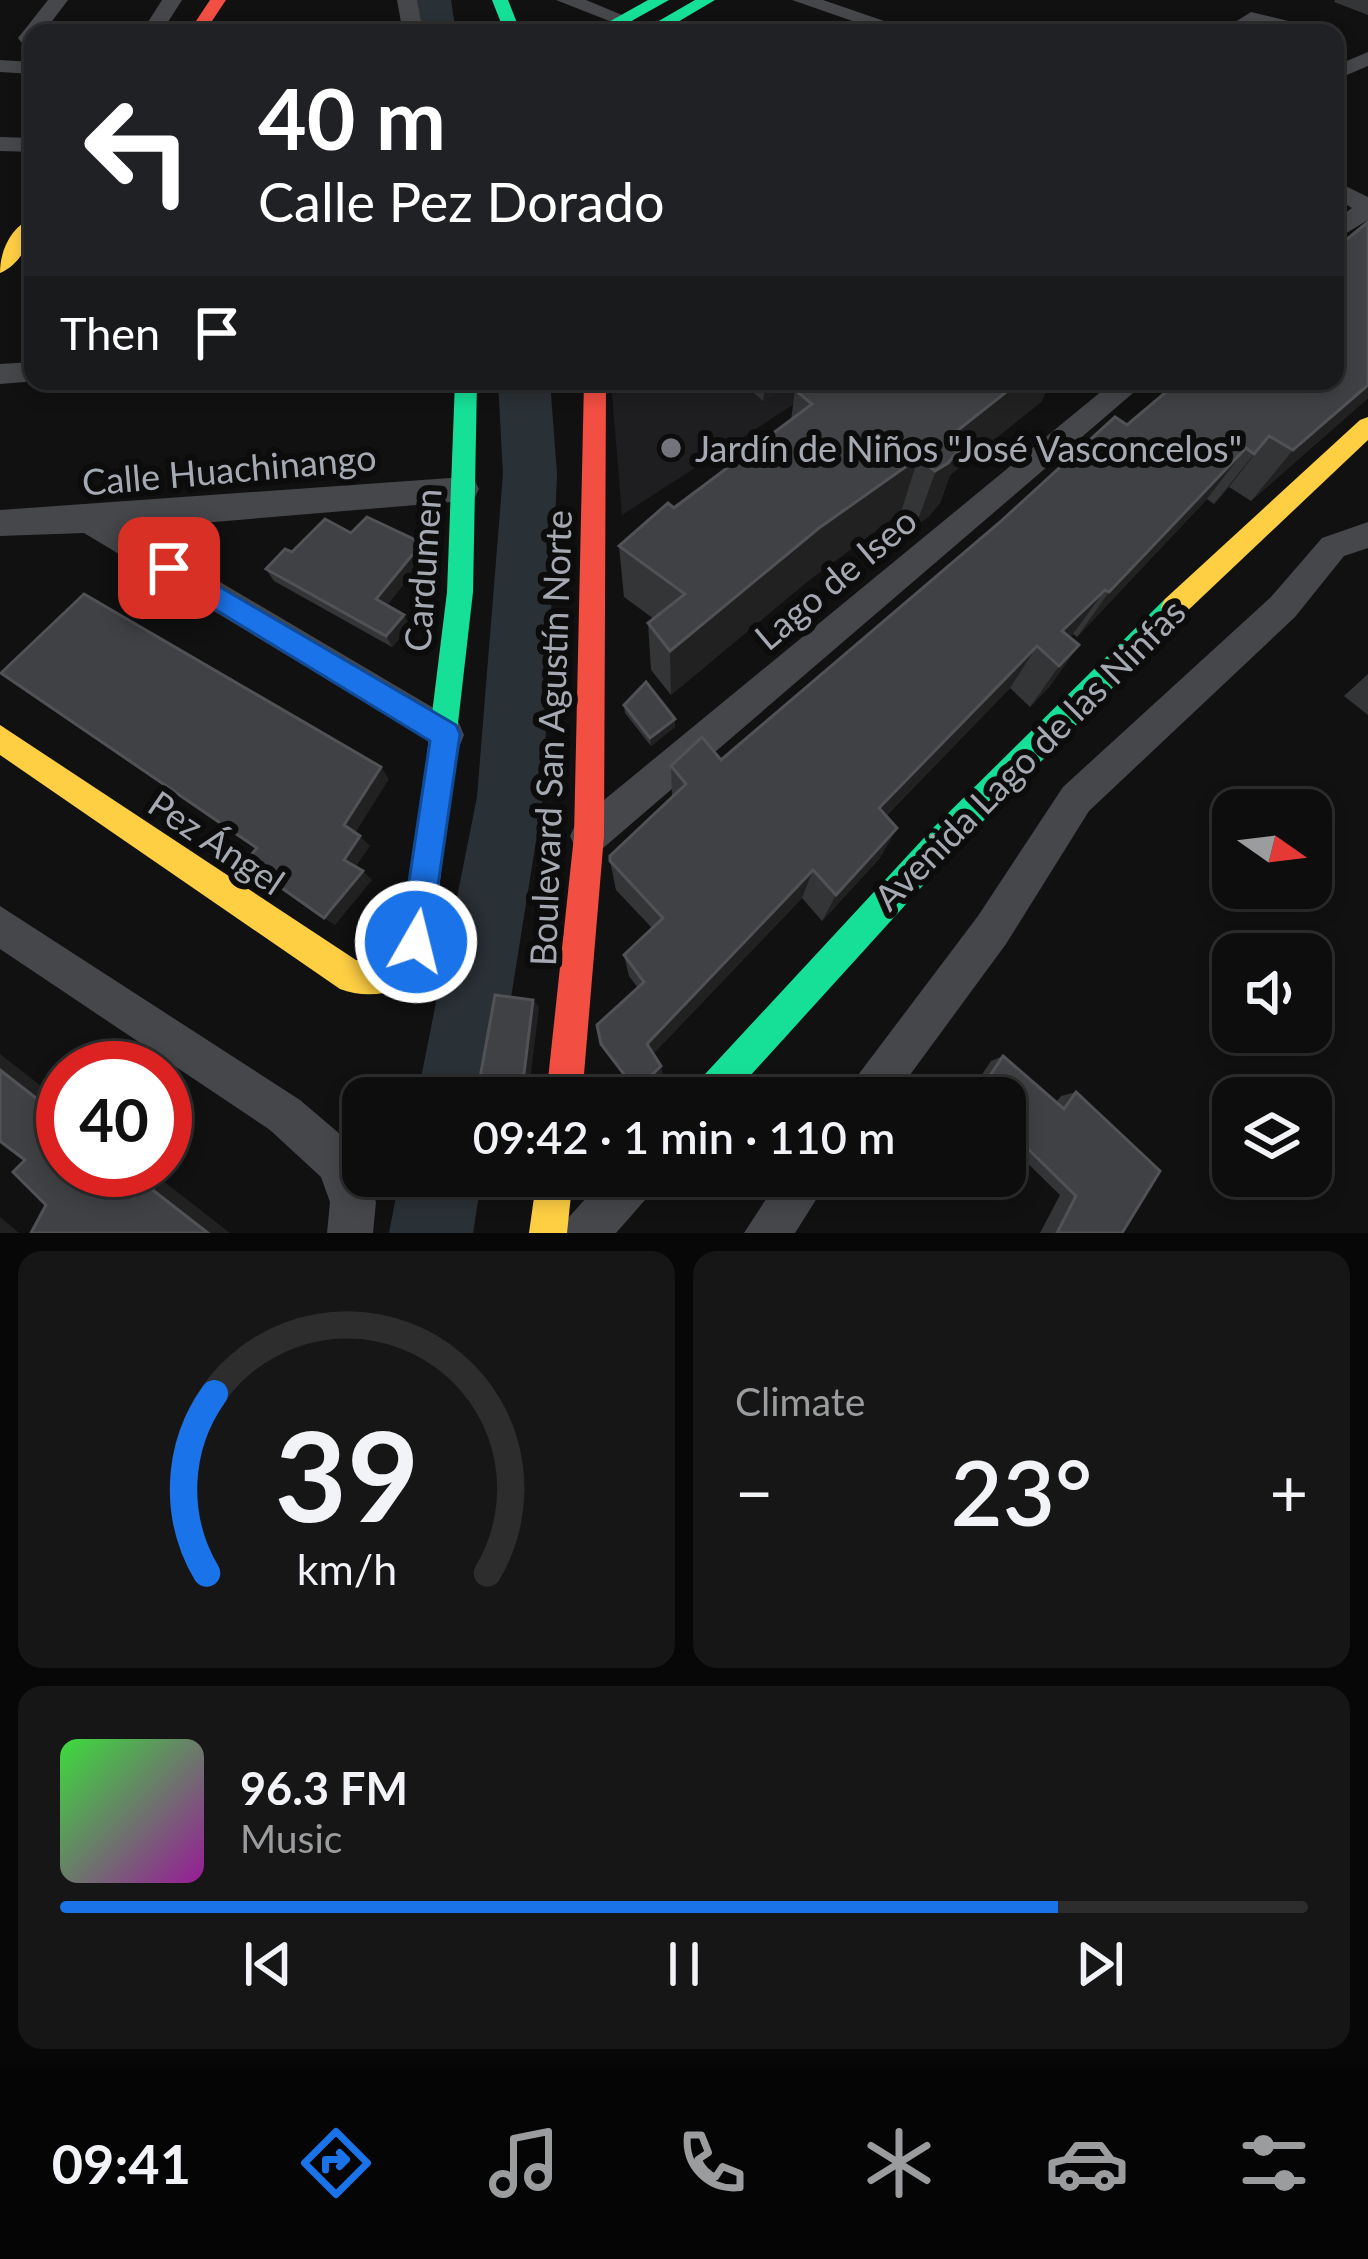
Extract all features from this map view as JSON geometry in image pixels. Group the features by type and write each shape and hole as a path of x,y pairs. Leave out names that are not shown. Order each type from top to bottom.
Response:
{"street":[{"path":"39,24 58,0"},
{"path":"566,0 633,24"},
{"path":"657,24 707,0"},
{"path":"802,0 880,24"},
{"path":"1242,24 1251,18 1276,24"},
{"path":"1344,225 1368,207"},
{"name":"Cardumen","path":"400,973 416,942 446,734 464,489 466,390"},
{"name":"Boulevard San Agustín Norte","path":"566,1077 589,836 606,555 596,390"},
{"name":"Lago de Iseo","path":"589,836 1121,390"},
{"name":"Avenida Lago de las Ninfas","path":"725,1077 892,890 1246,536 1368,426"},
{"name":"Calle Huachinango","path":"0,523 464,489"},
{"path":"89,520 446,734"},
{"path":"883,1077 992,930 1076,799 1149,726 1283,607 1333,547 1368,535"},
{"name":"Pez Ángel","path":"0,738 352,977 377,982 400,973"},
{"path":"0,926 285,1115 338,1162 353,1202 350,1233"},
{"path":"548,1233 552,1197"},
{"path":"585,1233 617,1197"},
{"path":"767,1233 794,1197"}],"shaded area":[{"name":"Jardín de Niños \"José Vasconcelos\"","path":"612,390 816,390 622,515"}],"building":[{"path":"1368,222 1368,385 1293,450 1269,436 1254,454 1246,448 1109,592 1105,590 1062,631 1079,645 1059,666 1037,646 879,808 897,828 836,895 813,870 647,1044 661,1066 650,1077 626,1077 601,1044 597,1025 644,982 624,955 663,918 610,856 686,784 671,766 702,737 721,760 999,523 1115,417 1127,425 1168,390 1344,390 1344,242"},
{"path":"795,390 1009,390 948,438 961,448 948,463 935,471 918,458 819,528 670,651 648,623 685,594 619,546 668,503 674,508 812,404"},
{"path":"367,517 422,543 376,599 404,615 386,636 266,569 285,549 292,552 325,519 351,533"},
{"path":"84,594 381,767 344,825 360,836 344,860 363,871 324,918 245,862 257,848 1,673"},
{"path":"646,682 675,719 650,738 624,705"},
{"path":"495,995 533,1000 524,1077 480,1077"},
{"path":"1003,1056 1064,1109 1076,1092 1160,1171 1122,1233 1057,1233 1076,1196 1026,1147 1026,1077 989,1077"},
{"path":"0,1070 36,1098 36,1195 13,1172 25,1160 0,1141"},
{"path":"38,1197 162,1197 208,1233 31,1233 46,1205"}],"waterway":[{"path":"433,0 436,24"},
{"path":"460,1077 510,797 530,474 525,390"},
{"path":"431,1233 437,1197"}],"traffic: fast":[{"path":"500,0 509,24"},
{"path":"614,24 661,0"},
{"path":"663,24 707,0"},
{"path":"386,977 398,969 417,942 436,803 460,592 466,390"},
{"path":"725,1077 946,837 1174,607"}],"traffic: slow":[{"path":"0,266 24,235"},
{"path":"1174,607 1368,426"},
{"path":"0,738 352,977 386,977"},
{"path":"548,1233 552,1197"}],"traffic: jam":[{"path":"202,24 218,0"},
{"path":"566,1077 589,836 595,390"}],"place":[{"name":"Jardín de Niños \"José Vasconcelos\"","path":"671,448"}],"route":[{"path":"169,568 446,734 416,942"}]}
